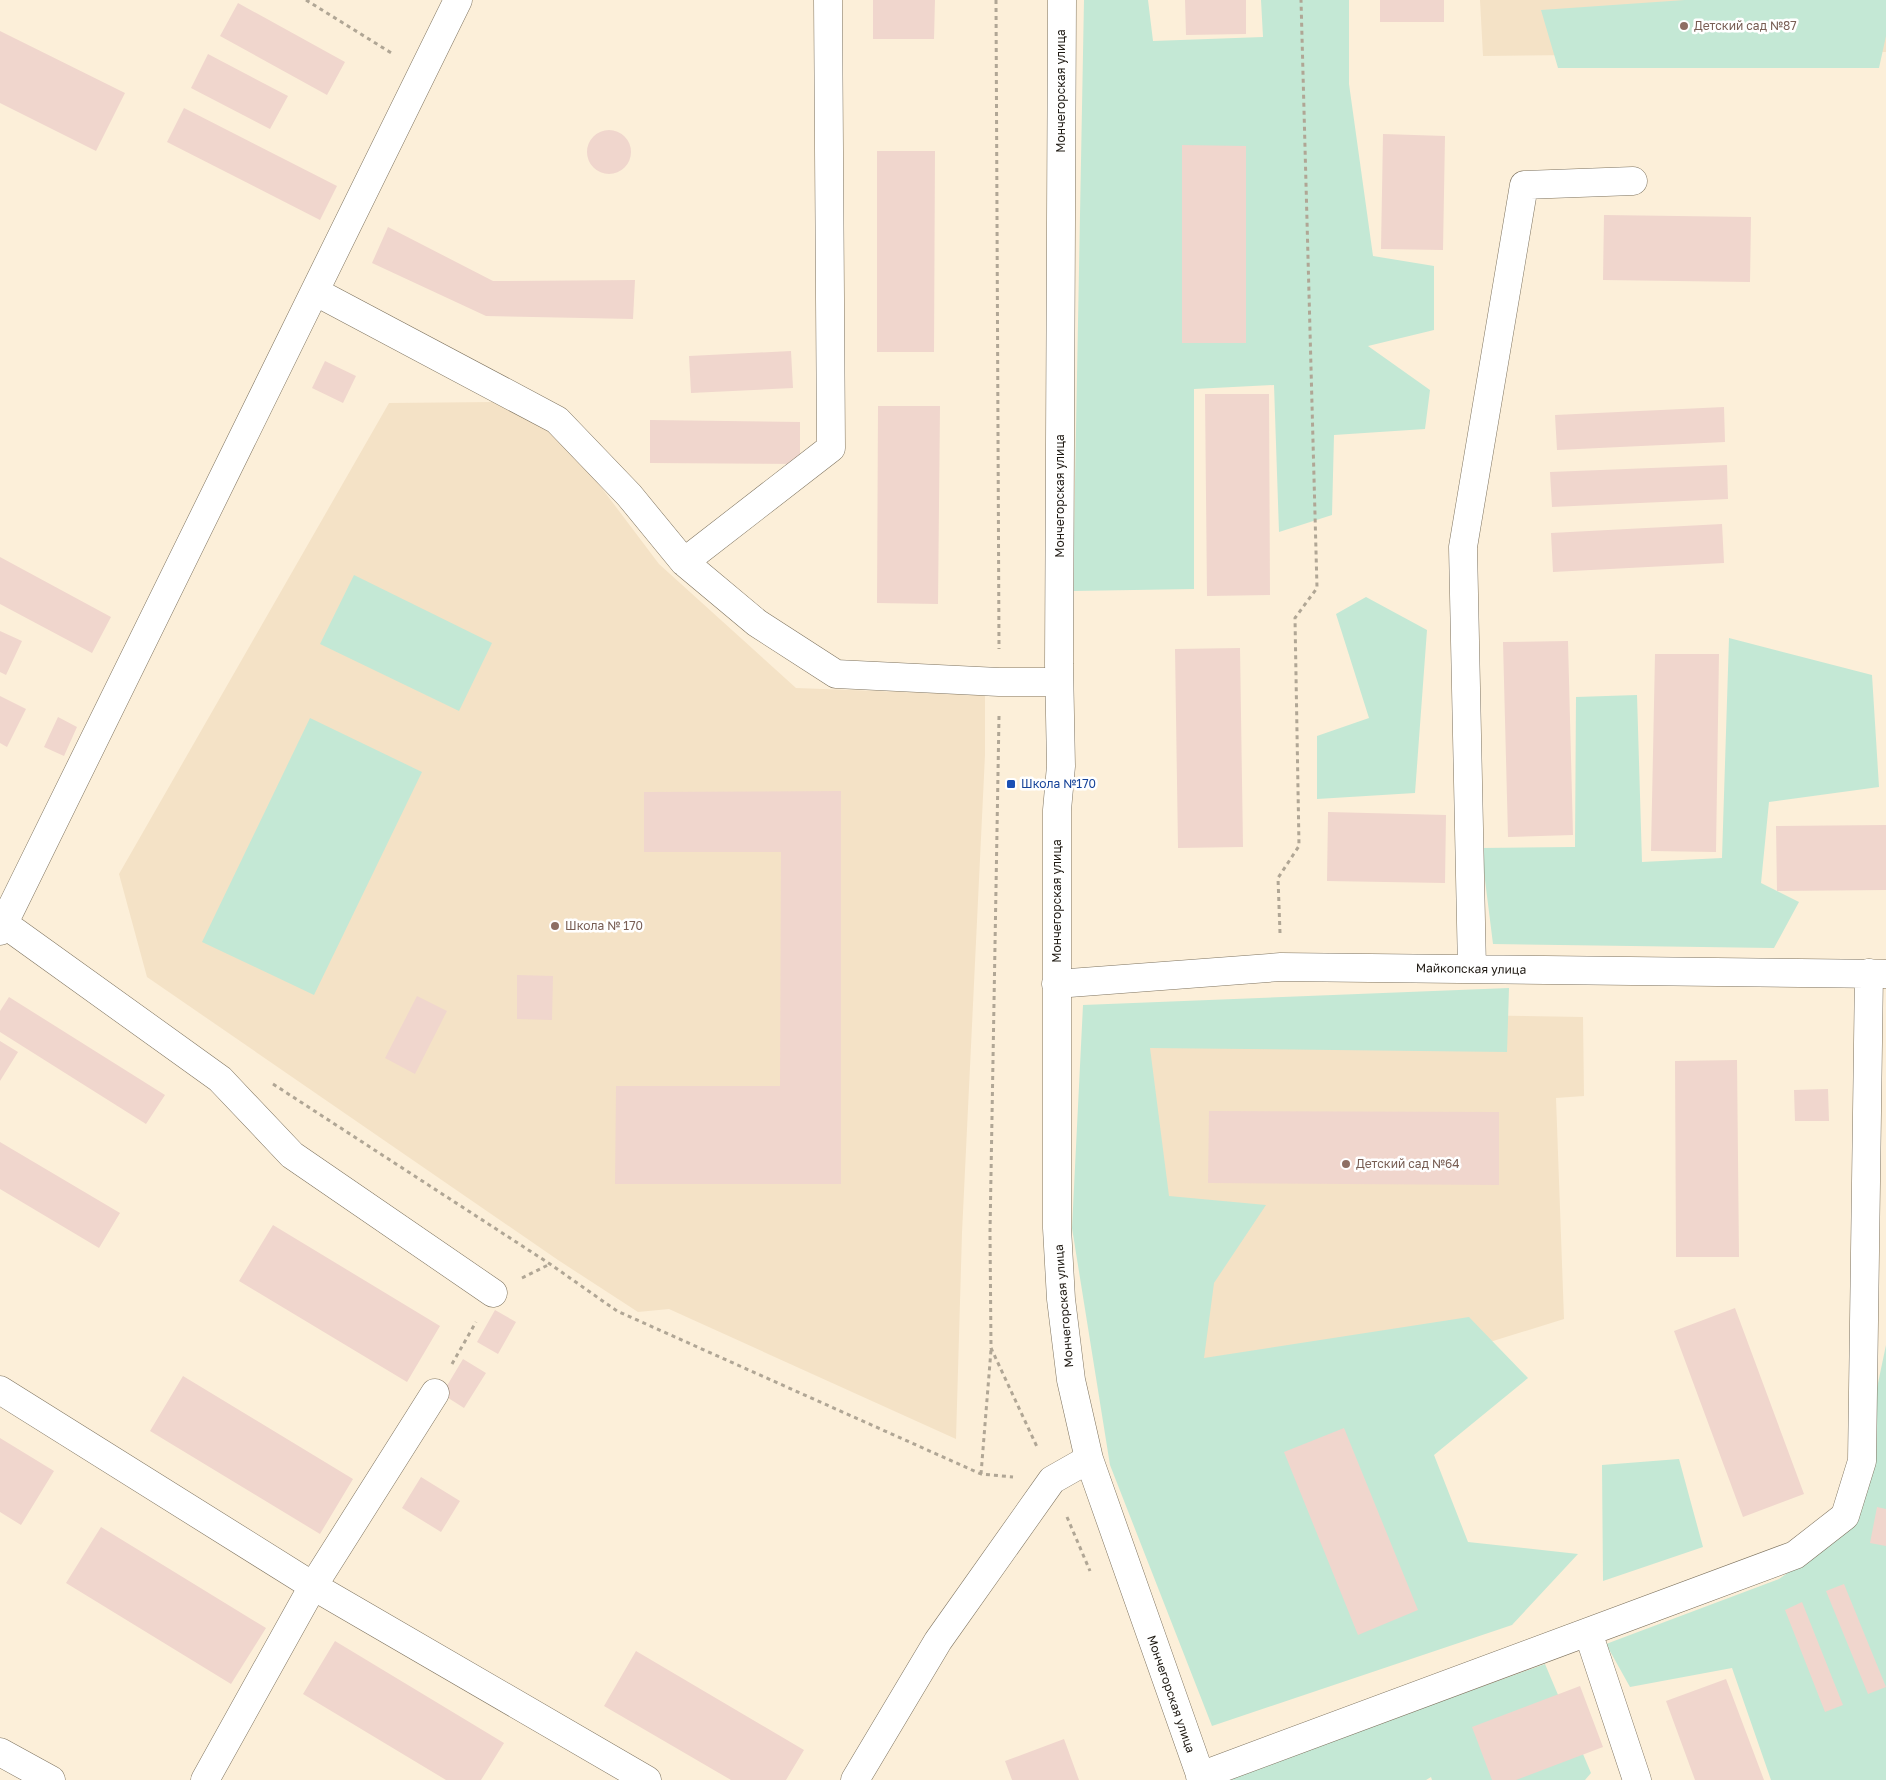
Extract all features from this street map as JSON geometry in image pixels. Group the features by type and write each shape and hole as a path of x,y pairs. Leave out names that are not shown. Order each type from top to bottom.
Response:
{"street":[{"path":"458,0 2,927 220,1080 292,1155 493,1293"},
{"path":"684,562 831,448 828,0"},
{"name":"Мончегорская улица","path":"1062,0 1060,766 1057,810 1056,984 1057,1228 1061,1300 1071,1380 1089,1460 1201,1778"},
{"path":"1472,969 1464,547 1524,185 1633,181"},
{"path":"316,292 557,420 629,495 684,562 757,623 836,674 999,682 1059,682"},
{"name":"Майкопская улица","path":"1056,984 1281,967 1878,974"},
{"path":"1201,1778 1795,1555 1845,1516 1862,1461 1878,974"},
{"path":"0,1390 313,1586 648,1780"},
{"path":"205,1780 313,1586 435,1393"},
{"path":"855,1780 938,1641 1052,1480 1089,1460"},
{"path":"1588,1632 1637,1780"},
{"path":"0,1752 51,1780"}],"path":[{"path":"306,0 423,72"},
{"path":"981,1474 992,1348 990,1232 999,682 996,0"},
{"path":"1281,967 1278,878 1299,846 1295,618 1317,588 1301,0"},
{"path":"220,1080 275,1084 550,1264 617,1311 981,1474 1052,1480"},
{"path":"992,1348 1052,1480 1092,1578"}],"shaded area":[{"name":"Детский сад №87","path":"1480,0 1886,0 1886,52 1483,56"},
{"name":"Школа № 170","path":"495,402 567,442 659,564 796,688 985,695 985,755 962,1233 956,1439 669,1309 638,1312 558,1260 147,977 119,874 389,403"},
{"name":"Детский сад №64","path":"1132,1010 1583,1017 1584,1096 1556,1098 1564,1319 1181,1438"}],"green space":[{"path":"1084,0 1148,0 1153,41 1263,37 1261,0 1349,0 1349,84 1373,256 1434,266 1434,330 1368,346 1430,390 1425,429 1334,435 1332,515 1279,532 1274,385 1194,389 1194,589 1073,591"},
{"name":"Детский сад №87","path":"1685,0 1886,0 1886,36 1879,68 1558,68 1541,10"},
{"path":"354,575 492,643 459,711 320,644"},
{"path":"1366,597 1427,630 1415,793 1317,799 1317,736 1369,718 1336,614"},
{"path":"1729,638 1872,675 1879,787 1769,802 1761,883 1799,902 1774,948 1493,944 1481,848 1575,847 1576,697 1637,695 1642,862 1722,858"},
{"path":"310,718 422,772 314,995 202,942"},
{"path":"1509,988 1507,1052 1150,1048 1169,1196 1266,1205 1214,1283 1204,1358 1469,1317 1528,1378 1434,1455 1468,1542 1578,1554 1512,1625 1212,1726 1110,1465 1072,1228 1083,1005"},
{"path":"1886,1345 1886,1780 1771,1780 1732,1668 1630,1687 1606,1644 1779,1579 1847,1531"},
{"path":"1679,1459 1703,1547 1603,1581 1602,1465"},
{"path":"1545,1664 1591,1773 1585,1780 1432,1780 1431,1777 1426,1780 1232,1780 1231,1777"}],"building":[{"path":"873,0 935,0 934,39 873,39"},
{"path":"1185,0 1246,0 1246,34 1186,35"},
{"path":"1380,0 1444,0 1444,22 1380,22"},
{"path":"238,3 345,62 327,95 220,36"},
{"path":"0,31 125,93 96,151 0,103"},
{"path":"208,54 288,96 270,129 191,88"},
{"path":"184,108 337,186 320,220 167,142"},
{"path":"613,130 625,136 630,143 630,161 625,168 618,173 605,174 597,171 590,164 587,148 590,140 597,133"},
{"path":"1383,134 1445,136 1443,250 1381,249"},
{"path":"1182,145 1246,146 1246,343 1182,343"},
{"path":"877,151 935,151 934,352 877,352"},
{"path":"1604,215 1751,217 1750,282 1603,280"},
{"path":"388,227 493,281 635,280 633,319 486,316 372,263"},
{"path":"791,351 793,388 691,393 689,356"},
{"path":"325,361 356,376 343,403 312,388"},
{"path":"1205,394 1269,394 1270,595 1207,596"},
{"path":"878,406 940,406 938,604 877,603"},
{"path":"1724,407 1725,442 1557,450 1555,415"},
{"path":"650,420 800,422 800,464 650,463"},
{"path":"1727,465 1728,499 1552,507 1550,472"},
{"path":"1722,524 1724,563 1553,572 1551,533"},
{"path":"0,557 111,617 92,653 0,604"},
{"path":"0,631 22,641 6,675 0,672"},
{"path":"1568,641 1573,835 1508,837 1503,642"},
{"path":"1240,648 1243,847 1178,848 1175,649"},
{"path":"1655,654 1719,654 1716,852 1651,851"},
{"path":"0,696 26,709 7,747 0,743"},
{"path":"58,717 77,727 64,756 44,747"},
{"path":"841,791 841,1184 615,1184 616,1086 780,1086 781,852 644,852 644,792"},
{"path":"1328,812 1446,815 1445,883 1327,881"},
{"path":"1886,825 1886,890 1777,891 1776,826"},
{"path":"517,975 553,976 552,1020 517,1019"},
{"path":"417,996 447,1011 415,1074 385,1058"},
{"path":"9,997 165,1095 146,1124 0,1032 0,1011"},
{"path":"0,1041 18,1052 0,1081"},
{"path":"1737,1060 1739,1257 1676,1257 1675,1061"},
{"path":"1828,1089 1829,1121 1795,1121 1794,1090"},
{"path":"1209,1111 1499,1112 1499,1185 1208,1183"},
{"path":"0,1142 120,1213 99,1248 0,1189"},
{"path":"273,1225 440,1326 407,1382 239,1281"},
{"path":"1735,1308 1804,1494 1743,1517 1674,1331"},
{"path":"495,1310 516,1322 498,1354 477,1342"},
{"path":"463,1359 486,1373 464,1408 442,1394"},
{"path":"183,1376 353,1479 320,1534 150,1431"},
{"path":"1344,1428 1418,1610 1358,1635 1284,1452"},
{"path":"0,1438 54,1471 21,1525 0,1512"},
{"path":"421,1477 460,1501 441,1532 402,1508"},
{"path":"1877,1507 1886,1509 1886,1546 1870,1543"},
{"path":"101,1527 266,1628 231,1684 66,1583"},
{"path":"1844,1584 1886,1687 1868,1694 1826,1591"},
{"path":"1802,1602 1843,1705 1825,1712 1785,1610"},
{"path":"335,1641 504,1743 481,1780 446,1780 303,1694"},
{"path":"636,1651 804,1750 786,1780 731,1780 604,1706"},
{"path":"1726,1679 1764,1780 1695,1780 1666,1701"},
{"path":"1580,1686 1603,1747 1516,1780 1492,1780 1472,1727"},
{"path":"1064,1739 1079,1780 1012,1780 1005,1761"}],"place":[{"name":"Детский сад №87","path":"1684,26"},
{"name":"Школа №170","path":"1011,784"},
{"name":"Школа № 170","path":"555,926"},
{"name":"Детский сад №64","path":"1346,1164"}]}
